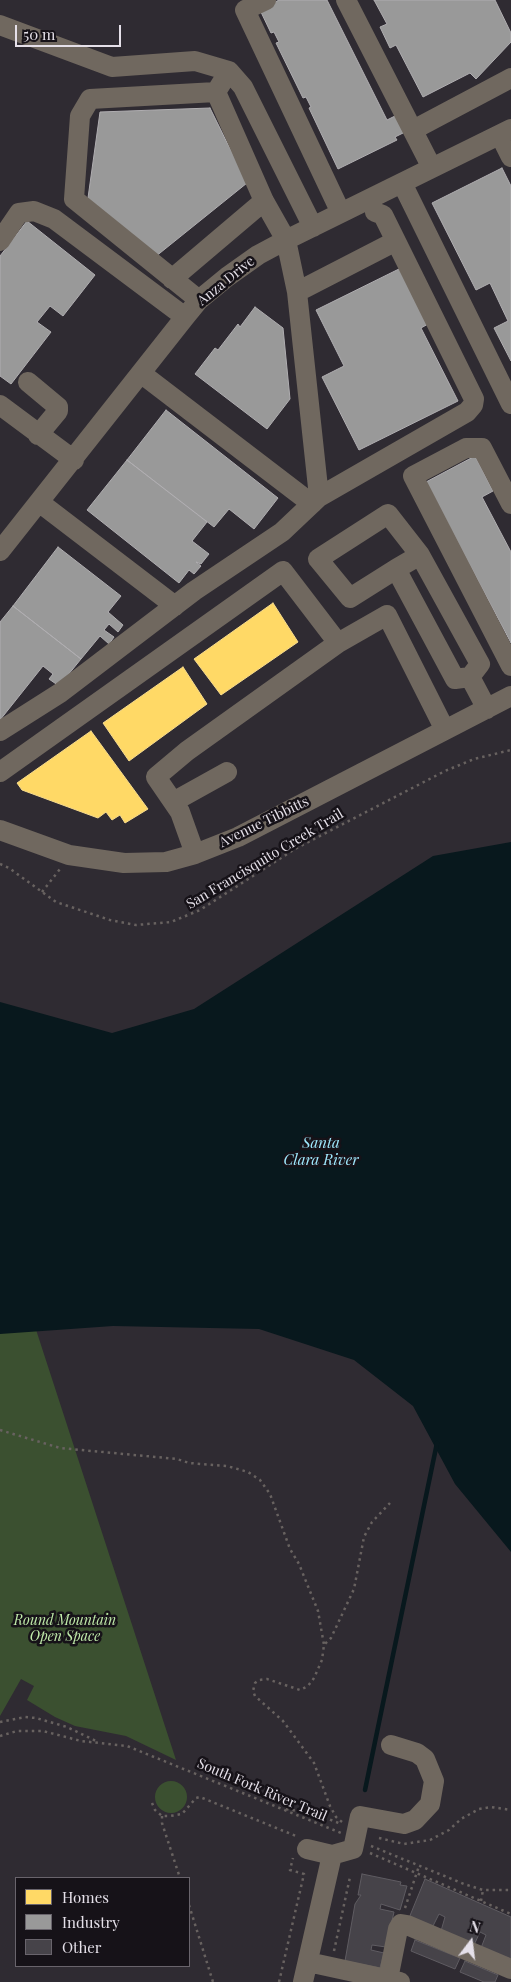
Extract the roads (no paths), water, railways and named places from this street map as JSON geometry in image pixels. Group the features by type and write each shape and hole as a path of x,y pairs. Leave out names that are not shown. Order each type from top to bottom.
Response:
{"street":[{"path":"266,0 245,10 341,213"},
{"path":"346,0 432,168"},
{"path":"0,25 112,67 195,61 229,71 243,87 313,227"},
{"path":"216,92 229,71"},
{"path":"413,130 511,78"},
{"path":"216,92 264,201 286,240 298,292 316,500"},
{"path":"199,300 74,199 80,116 90,100 216,92"},
{"path":"506,132 511,157"},
{"name":"Anza Drive","path":"0,551 199,300 258,255 341,213 373,206 402,183 506,132"},
{"path":"402,183 510,400"},
{"path":"172,279 264,201"},
{"path":"0,731 60,693 175,606 282,532 316,500 467,412 473,405 474,398 390,245 383,215 373,206"},
{"path":"0,240 19,214 34,211 54,220 185,318"},
{"path":"298,292 390,245"},
{"path":"142,374 316,500"},
{"path":"28,382 58,408 58,411 38,435"},
{"path":"0,406 74,460"},
{"path":"511,504 482,448 466,448 413,476 511,666"},
{"path":"39,502 175,606"},
{"path":"396,569 455,679 470,677 480,664 420,555 388,514 318,559 350,598 396,569 420,555"},
{"path":"0,772 283,571 338,643"},
{"path":"195,854 180,812 156,777 187,751 338,643 387,616 445,730"},
{"path":"470,677 487,709"},
{"name":"Avenue Tibbitts","path":"0,830 69,855 124,863 166,862 195,854 238,837 511,696"},
{"path":"173,802 227,772"},
{"path":"303,1982 332,1855 355,1839 360,1816 404,1824 415,1820 430,1804 434,1781 425,1760 417,1753 391,1745"},
{"path":"299,1847 332,1855"},
{"path":"308,1962 338,1973 394,1980 398,1929 401,1924 408,1925 511,1969"}],"water":[{"name":"Santa Clara River","path":"511,842 511,1552 455,1484 413,1406 354,1360 259,1329 113,1326 0,1334 0,1002 112,1033 194,1009 433,856"}],"waterway":[{"path":"365,1790 437,1443"}],"park label":[{"name":"Round Mountain Open Space","path":"65,1629"}]}
